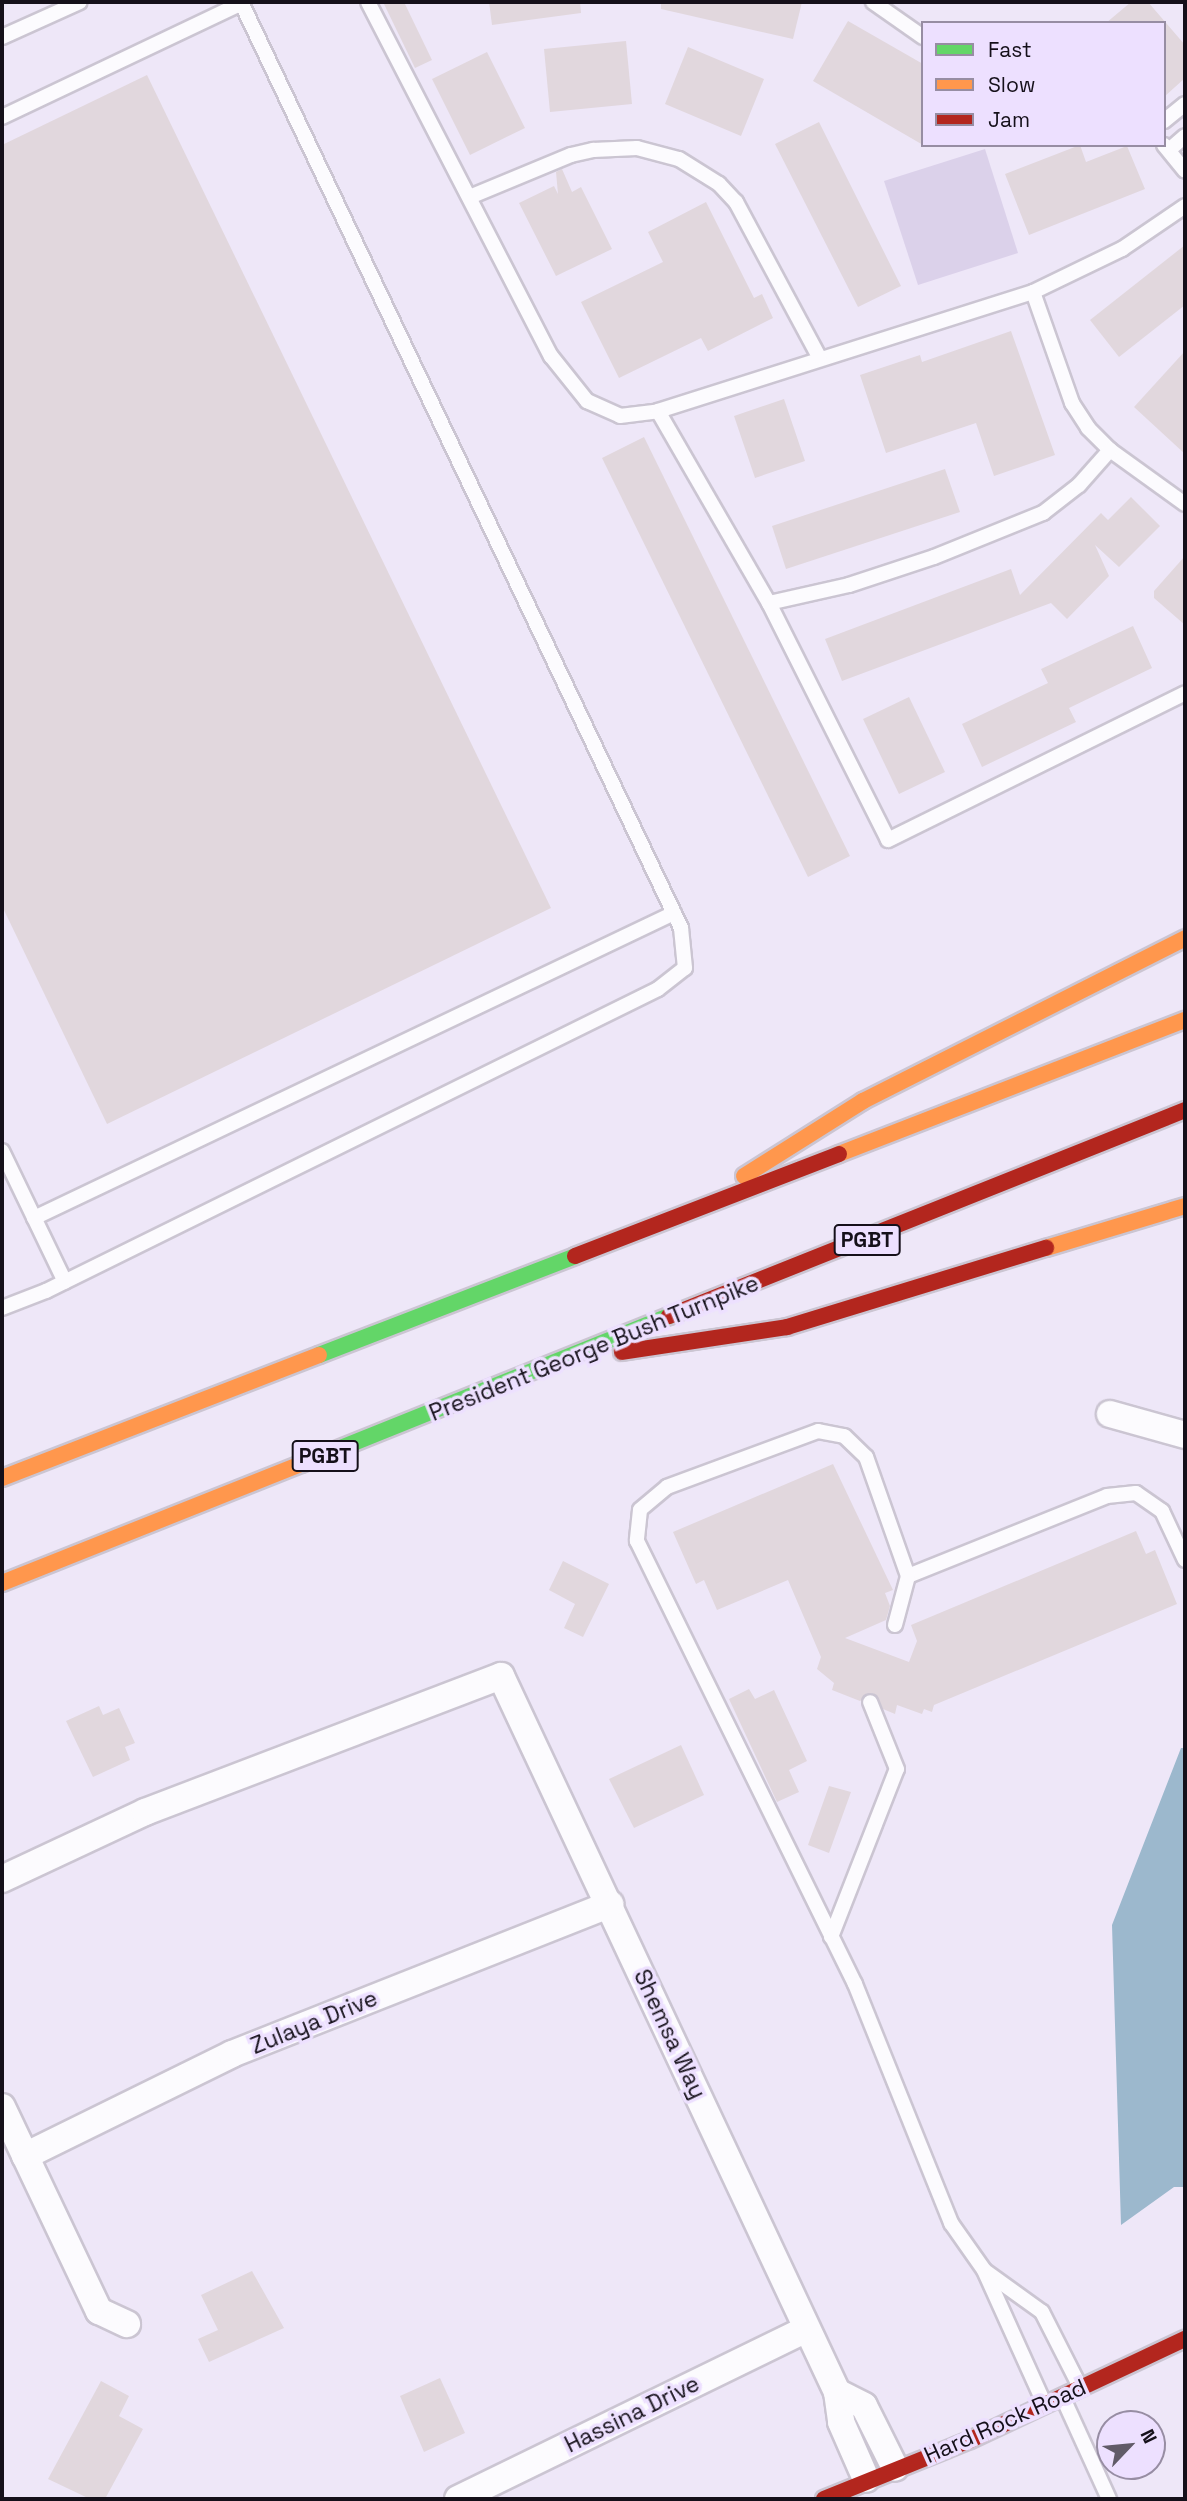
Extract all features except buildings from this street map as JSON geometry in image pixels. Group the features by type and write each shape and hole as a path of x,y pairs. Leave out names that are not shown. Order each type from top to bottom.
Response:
{"main road":[{"path":"669,1222 863,1101 1185,938"},
{"path":"2,1478 1185,1020"},
{"name":"President George Bush Turnpike","path":"2,1583 1185,1110"},
{"path":"548,1366 787,1327 1185,1206"},
{"path":"2,1466 61,1455"},
{"path":"34,1589 103,1544"},
{"name":"Hard Rock Road","path":"824,2499 1045,2405 1185,2339"}],"street":[{"path":"1110,1414 1185,1435"},
{"name":"Shemsa Way","path":"2,1879 145,1812 502,1676 837,2392 841,2423 866,2479"},
{"name":"Zulaya Drive","path":"25,2156 232,2054 610,1904"},
{"path":"2,2107 99,2311 127,2324"},
{"name":"Hassina Drive","path":"458,2499 806,2329"},
{"path":"837,2392 864,2406 895,2468"}],"lane":[{"path":"2,37 80,2"},
{"path":"2,117 241,2 681,928 685,968 658,989 65,1282 2,1308"},
{"path":"368,2 472,196 551,356 572,387 602,412 635,417 658,411 819,357 1034,292 1122,249 1185,206"},
{"path":"873,2 921,36"},
{"path":"1166,119 1185,104"},
{"path":"1185,136 1167,148 1185,171"},
{"path":"472,196 570,155 593,150 637,148 678,159 719,184 736,202 819,357"},
{"path":"1034,292 1072,403 1088,428 1110,450 1185,503"},
{"path":"658,411 769,603 888,839 1185,693"},
{"path":"769,603 849,584 933,557 1043,513 1079,485 1110,450"},
{"path":"34,1218 674,914"},
{"path":"2,1151 65,1282"},
{"path":"895,1625 908,1577 866,1457 844,1436 818,1431 667,1487 640,1510 637,1541 831,1937 951,2223 984,2270 1045,2405"},
{"path":"908,1577 1107,1496 1136,1493 1162,1511 1185,1560"},
{"path":"831,1937 897,1769 870,1702"},
{"path":"984,2270 1042,2312 1081,2388"},
{"path":"1062,2397 1109,2499"}],"shaded area":[{"path":"985,149 1018,253 918,285 884,181"}],"water":[{"path":"1181,1748 1185,1748 1185,2187 1174,2187 1121,2225 1112,1925"}],"traffic: fast":[{"path":"319,1355 575,1256"},
{"path":"301,1464 669,1316"}],"traffic: slow":[{"path":"744,1176 863,1101 1185,938"},
{"path":"839,1154 1185,1020"},
{"path":"1046,1248 1185,1206"},
{"path":"2,1478 319,1355"},
{"path":"2,1583 301,1464"}],"traffic: jam":[{"path":"669,1316 1185,1110"},
{"path":"575,1256 839,1154"},
{"path":"622,1352 787,1327 1046,1248"},
{"path":"824,2499 970,2440 1185,2339"}]}
